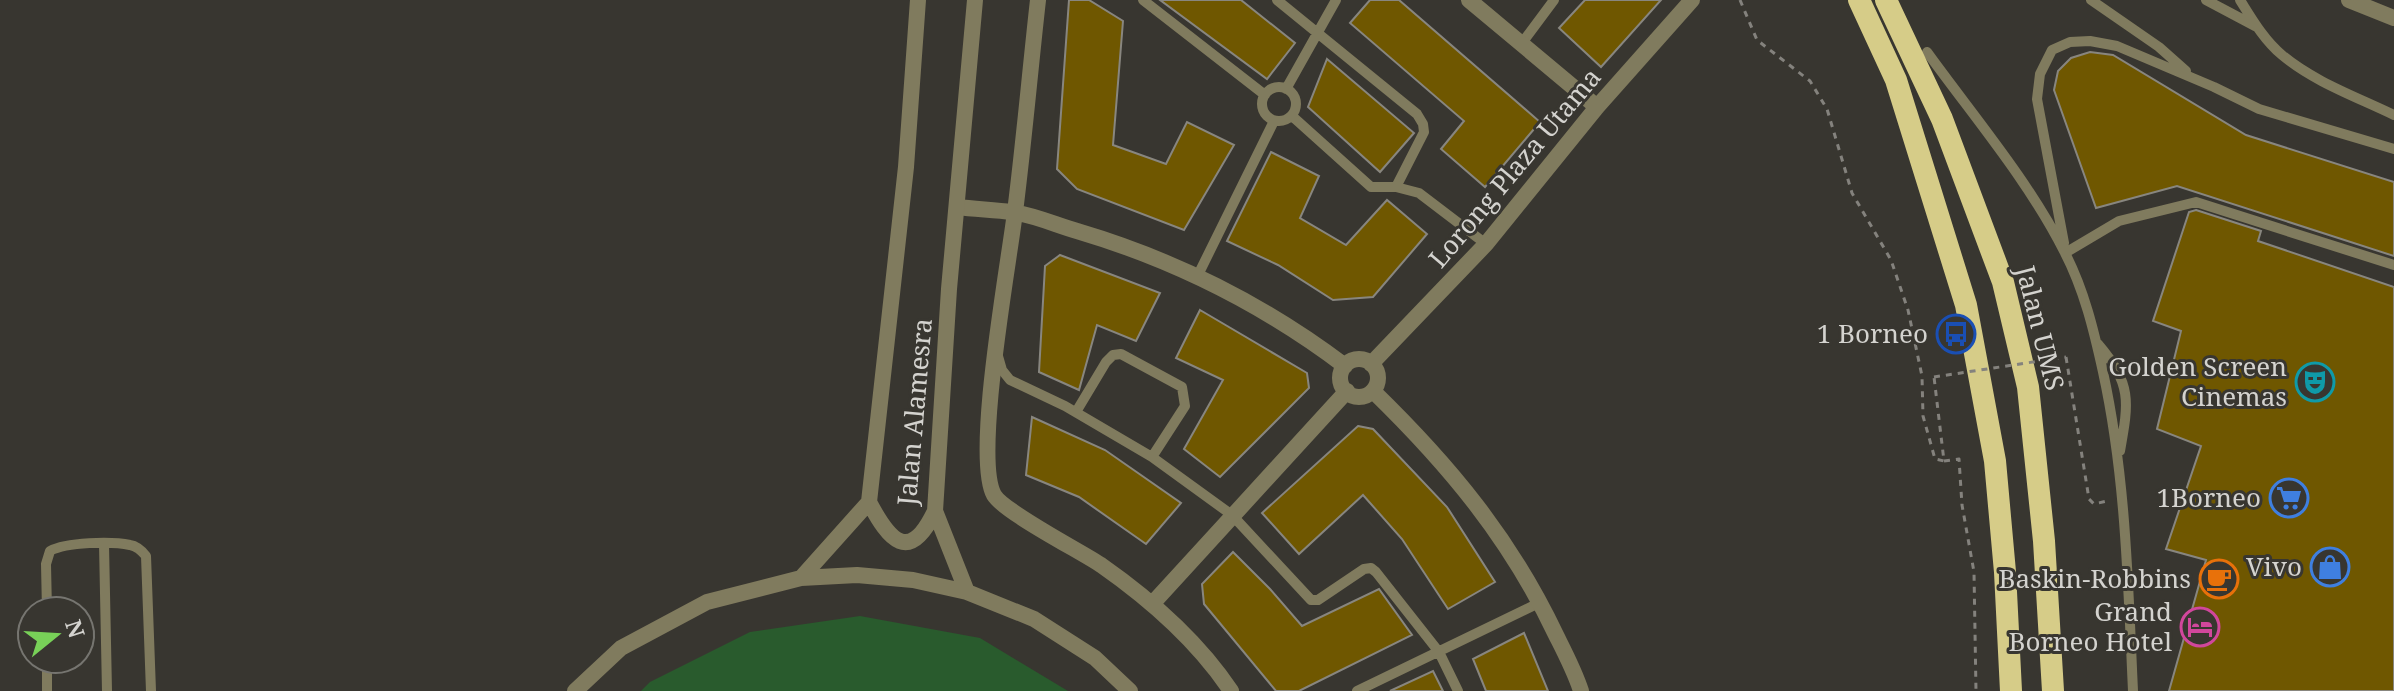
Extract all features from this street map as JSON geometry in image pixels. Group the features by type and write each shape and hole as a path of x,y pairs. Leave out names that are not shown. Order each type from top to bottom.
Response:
{"highway":[{"path":"1842,0 1874,52 1896,80"},
{"path":"1859,0 1896,80 1966,305 1992,445 2005,572 2011,691"},
{"name":"Jalan UMS","path":"1886,0 1942,119 2003,282 2028,387 2044,541 2053,691"},
{"path":"1899,0 1927,52 1942,119"}],"street":[{"name":"Jalan Alamesra","path":"918,0 906,167 869,502 882,527 892,539 900,542 911,540 928,526 935,511 940,411 975,0"},
{"path":"1038,0 1015,212 991,391 988,465 995,496 1020,516 1098,563 1153,603 1216,669 1231,691"},
{"path":"1469,0 1597,107"},
{"name":"Lorong Plaza Utama","path":"1371,364 1486,244 1597,107 1692,0"},
{"path":"2349,0 2394,18"},
{"path":"957,207 1015,212 1131,247 1198,275 1305,336 1345,366"},
{"path":"1361,359 1371,364 1377,374 1373,391 1357,396 1347,391 1341,382 1345,366 1361,359"},
{"path":"1153,603 1347,391"},
{"path":"1373,391 1428,444 1492,523 1541,602 1581,691"},
{"path":"801,578 869,502"},
{"path":"935,511 967,592"},
{"path":"575,691 621,648 707,602 801,578 871,576 913,580 967,592 1034,619 1095,658 1130,691"}],"lane":[{"path":"1277,0 1319,31 1417,114 1424,132 1396,187"},
{"path":"1286,89 1336,0"},
{"path":"1522,43 1554,0"},
{"path":"2091,0 2159,47 2193,78"},
{"path":"2206,0 2257,27"},
{"path":"2240,0 2257,27 2282,55 2314,76 2394,115"},
{"path":"1145,1 1265,95"},
{"path":"2065,253 2037,99 2040,74 2052,50 2070,42 2090,41 2117,46 2259,109 2394,149"},
{"path":"1927,52 2041,210 2081,290 2097,342 2119,457 2130,577 2133,691"},
{"path":"1272,88 1286,89 1295,101 1292,116 1283,121 1274,121 1264,113 1262,101 1265,95 1272,88"},
{"path":"1292,116 1371,187 1396,187 1419,193 1486,244"},
{"path":"1198,275 1274,121"},
{"path":"2065,253 2119,221 2196,202 2394,265"},
{"path":"2097,342 2117,367 2126,392 2126,418 2119,457"},
{"path":"996,351 1002,370 1010,380 1076,412 1152,457 1232,515 1315,601 1364,569 1371,568 1439,652 1458,691"},
{"path":"1076,412 1113,355 1127,356 1182,387 1185,406 1152,457"},
{"path":"104,544 107,691"},
{"path":"47,595 46,564 50,551 59,546 132,545 146,556 151,691"},
{"path":"1357,691 1541,602"}],"path":[{"path":"1740,0 1757,40 1810,81 1827,109 1852,193 1891,260 1908,310 1922,376 1923,416 1935,459 1959,459 1962,505 1974,572 1976,691"},
{"path":"1944,461 1934,377 2066,357 2089,499 2094,504 2122,498"}],"green space":[{"path":"860,616 980,638 1068,691 641,691 650,682 750,632"}],"building":[{"path":"1069,0 1089,0 1123,21 1113,145 1166,164 1187,122 1234,145 1184,230 1077,189 1057,169"},
{"path":"1160,0 1241,0 1295,43 1267,79"},
{"path":"1370,0 1399,0 1540,122 1485,187 1441,149 1464,121 1350,23"},
{"path":"1585,0 1661,0 1601,67 1559,28"},
{"path":"2090,52 2113,55 2246,135 2394,182 2394,256 2177,186 2096,208 2054,90 2058,71 2071,58"},
{"path":"1327,59 1414,133 1380,172 1308,107"},
{"path":"1271,152 1319,176 1300,218 1346,245 1387,200 1427,234 1373,297 1333,300 1278,265 1227,241"},
{"name":"1Borneo","path":"2196,210 2261,231 2258,241 2394,287 2394,691 2169,691 2206,560 2166,549 2201,446 2157,429 2181,331 2153,321 2189,212"},
{"path":"1060,255 1160,293 1136,341 1097,325 1079,390 1039,372 1045,266"},
{"path":"1200,310 1307,373 1309,388 1220,477 1184,449 1223,380 1176,358"},
{"path":"1032,417 1105,450 1181,503 1146,544 1079,497 1026,475"},
{"path":"1358,426 1373,429 1447,507 1495,582 1448,609 1402,539 1363,495 1299,554 1262,513"},
{"path":"1233,552 1302,626 1379,589 1412,635 1299,691 1276,691 1204,604 1202,584"},
{"path":"1524,633 1548,691 1486,691 1473,659"},
{"path":"1433,671 1443,691 1390,691"}],"place":[{"name":"1 Borneo","path":"1956,334"},
{"name":"Golden Screen Cinemas","path":"2315,382"},
{"name":"1Borneo","path":"2289,498"},
{"name":"Vivo","path":"2330,567"},
{"name":"Baskin-Robbins","path":"2219,579"},
{"name":"Grand Borneo Hotel","path":"2200,627"}]}
